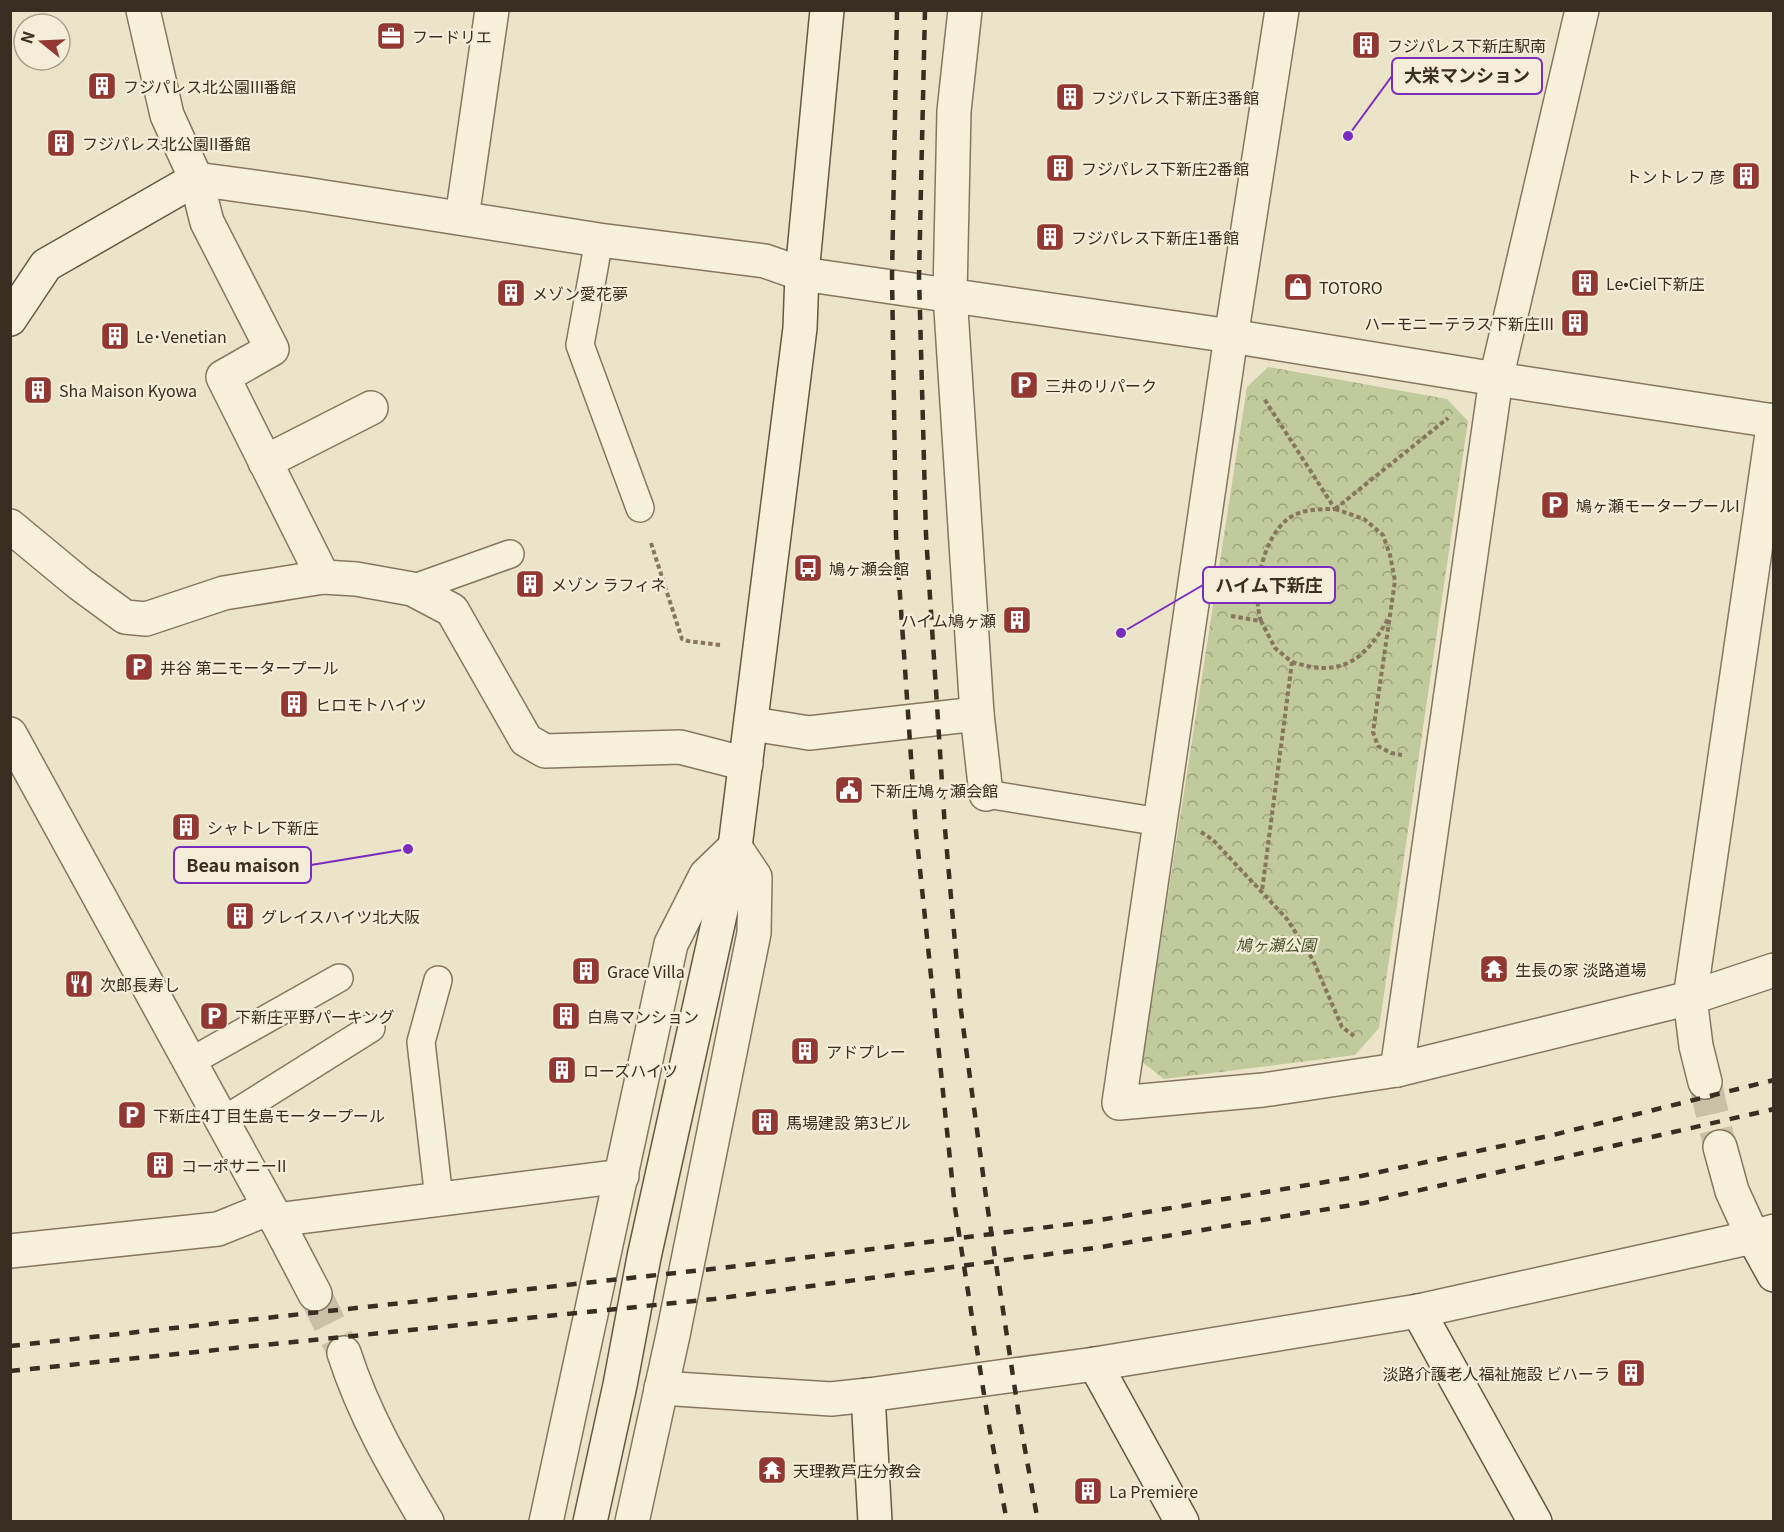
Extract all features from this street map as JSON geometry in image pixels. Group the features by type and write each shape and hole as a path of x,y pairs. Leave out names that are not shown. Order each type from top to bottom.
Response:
{"street":[{"path":"142,10 167,115 196,179 207,222 272,349 222,377 323,577"},
{"path":"462,218 492,10"},
{"path":"590,1521 620,1385 644,1257 735,847 800,327 802,274 827,10"},
{"path":"965,10 954,111 950,294 977,714 986,794"},
{"path":"1282,10 1231,336 1119,1103 1263,1090 1397,1070 1690,998 1773,970"},
{"path":"1397,1070 1496,380 1582,10"},
{"path":"10,319 46,265 196,179 599,240 765,261 802,274 1231,336 1496,380 1773,421 1690,998 1696,1046 1705,1082"},
{"path":"265,462 371,408"},
{"path":"10,526 80,584 125,617 146,620 224,593 323,577 356,579 412,589 452,610 526,740 545,751 680,747 746,764"},
{"path":"752,724 809,733 977,714"},
{"path":"10,734 223,1121 315,1294"},
{"path":"546,1521 671,944 706,875 735,847"},
{"path":"632,1521 754,933 755,877 735,847"},
{"path":"1720,1147 1732,1191 1763,1234 1773,1275"},
{"path":"10,1251 218,1229 273,1214 439,1199 622,1176"},
{"path":"661,1388 831,1400 1095,1364 1418,1311 1763,1234"},
{"path":"1418,1311 1535,1521"},
{"path":"344,1353 356,1390 389,1458 427,1521"},
{"path":"1095,1364 1182,1521"},
{"path":"868,1395 875,1521"}],"lane":[{"path":"599,240 580,345 640,508"},
{"path":"412,589 510,554"},
{"path":"986,794 1160,822"},
{"path":"190,1062 339,978"},
{"path":"438,980 421,1042 439,1199"},
{"path":"223,1121 371,1028"}],"path":[{"path":"1259,389 1335,509"},
{"path":"1335,509 1451,415"},
{"path":"640,508 681,639 761,649"},
{"path":"1390,616 1362,657 1340,666 1317,668 1292,662 1275,648 1258,611 1257,588 1264,555 1275,534 1290,517 1314,509 1335,509 1364,519 1383,535 1395,581 1390,616 1373,732 1378,746 1391,753 1441,761"},
{"path":"1191,610 1261,621"},
{"path":"1262,892 1292,662"},
{"path":"1160,822 1195,828 1213,840 1287,919 1313,960 1342,1027 1397,1070"}],"green space":[{"name":"鳩ヶ瀬公園","path":"1268,367 1447,399 1468,421 1379,1028 1355,1055 1164,1079 1142,1062 1247,387"}],"tunnel":[{"path":"1705,1082 1720,1147"},
{"path":"315,1294 344,1353"}],"railway":[{"path":"897,10 892,276 896,536 916,831 955,1208 988,1420 1007,1522"},
{"path":"925,10 919,276 926,535 945,829 961,1011 987,1204 1019,1416 1038,1522"},
{"path":"10,1346 721,1268 1088,1222 1361,1176 1553,1135 1774,1080"},
{"path":"10,1371 714,1299 1095,1248 1364,1203 1774,1109"}],"place":[{"name":"フードリエ","path":"391,36"},
{"name":"フジパレス下新庄駅南","path":"1366,45"},
{"name":"フジパレス北公園III番館","path":"102,86"},
{"name":"フジパレス下新庄3番館","path":"1070,97"},
{"name":"大栄マンション","path":"1348,136"},
{"name":"フジパレス北公園II番館","path":"61,143"},
{"name":"フジパレス下新庄2番館","path":"1060,168"},
{"name":"トントレフ 彦","path":"1746,176"},
{"name":"フジパレス下新庄1番館","path":"1050,237"},
{"name":"Le•Ciel下新庄","path":"1585,283"},
{"name":"TOTORO","path":"1298,287"},
{"name":"メゾン愛花夢","path":"511,293"},
{"name":"ハーモニーテラス下新庄III","path":"1575,323"},
{"name":"Le･Venetian","path":"115,336"},
{"name":"三井のリパーク","path":"1024,385"},
{"name":"Sha Maison Kyowa","path":"38,390"},
{"name":"鳩ヶ瀬モータープールI","path":"1555,505"},
{"name":"鳩ヶ瀬会館","path":"808,568"},
{"name":"メゾン ラフィネ","path":"530,584"},
{"name":"ハイム鳩ヶ瀬","path":"1017,620"},
{"name":"ハイム下新庄","path":"1121,633"},
{"name":"井谷 第二モータープール","path":"139,667"},
{"name":"ヒロモトハイツ","path":"294,704"},
{"name":"下新庄鳩ヶ瀬会館","path":"849,790"},
{"name":"シャトレ下新庄","path":"186,827"},
{"name":"Beau maison","path":"408,849"},
{"name":"グレイスハイツ北大阪","path":"240,916"},
{"name":"生長の家 淡路道場","path":"1494,969"},
{"name":"Grace Villa","path":"586,971"},
{"name":"次郎長寿し","path":"79,984"},
{"name":"下新庄平野パーキング","path":"214,1016"},
{"name":"白鳥マンション","path":"566,1016"},
{"name":"アドプレー","path":"805,1051"},
{"name":"ローズハイツ","path":"562,1070"},
{"name":"下新庄4丁目生島モータープール","path":"132,1115"},
{"name":"馬場建設 第3ビル","path":"765,1122"},
{"name":"コーポサニーII","path":"160,1165"},
{"name":"淡路介護老人福祉施設 ビハーラ","path":"1631,1373"},
{"name":"天理教芦庄分教会","path":"772,1470"},
{"name":"La Premiere","path":"1088,1491"}]}
